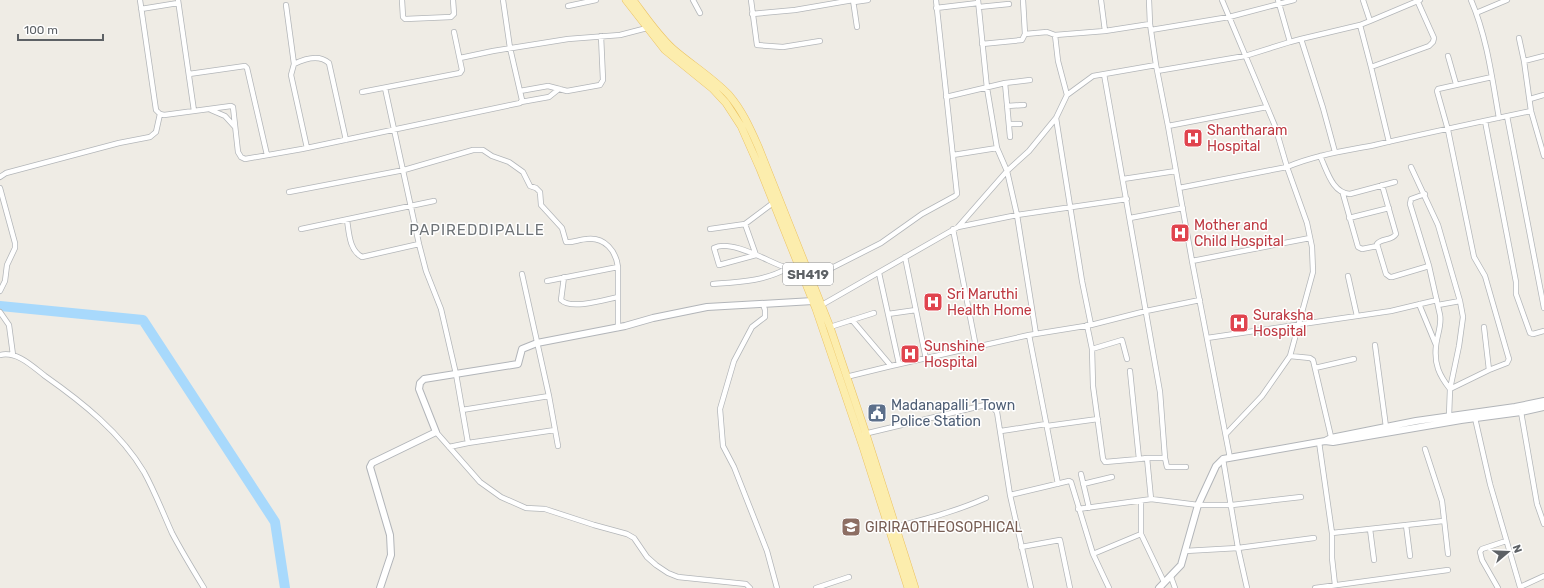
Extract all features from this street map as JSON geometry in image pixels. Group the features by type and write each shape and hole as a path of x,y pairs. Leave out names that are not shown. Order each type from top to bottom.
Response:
{"main road":[{"name":"SH419","path":"626,0 665,50 713,89 735,115 757,162 813,301 830,327 847,377 862,435 908,588"},
{"name":"SH419","path":"633,0 662,37 677,52 718,84 742,112 758,146 810,279 839,379 862,435 896,527 915,588"},
{"path":"380,588 391,555 391,546 390,535 370,467 371,465 436,432 419,389 420,383 424,379 518,364 522,349 537,343 618,328 653,318 707,307 813,301"},
{"path":"1159,588 1164,582 1172,577 1181,565 1198,505 1216,466 1223,459 1417,425 1449,416 1515,407 1544,401"},
{"path":"1332,440 1386,428 1521,412 1544,407"}],"street":[{"path":"140,0 156,110 160,114"},
{"path":"402,0 403,17 405,20 451,17 454,14 453,0"},
{"path":"503,0 510,48 520,90 521,102"},
{"path":"568,6 596,0"},
{"path":"693,0 700,13"},
{"path":"750,0 757,45 783,47 820,41"},
{"path":"752,14 868,0"},
{"path":"810,279 881,243 922,214 956,196 957,192 936,0"},
{"path":"982,44 1022,40 1025,34 1023,0"},
{"path":"1101,0 1105,30"},
{"path":"1149,0 1150,24 1156,68 1230,458"},
{"path":"1222,0 1275,126 1307,223 1314,272 1290,356 1262,396 1226,434"},
{"path":"1151,30 1229,17 1279,2 1294,0"},
{"path":"1363,0 1370,21"},
{"path":"818,307 958,226 1007,171 1028,151 1056,118 1067,96 1093,76 1245,56 1290,42 1370,21 1418,0 1434,38 1433,42 1429,46 1371,67"},
{"path":"1471,0 1487,46 1499,118"},
{"path":"1476,13 1507,0"},
{"path":"141,9 178,1 194,111"},
{"path":"854,1 857,27"},
{"path":"1279,2 1290,42"},
{"path":"936,8 978,3 1009,4"},
{"path":"978,3 987,88 997,148 1007,171 1017,215 1036,334"},
{"path":"286,5 294,64 291,75 307,148"},
{"path":"1025,34 1047,32 1055,34 1105,30 1150,24"},
{"path":"1360,24 1389,142"},
{"path":"460,58 568,39 620,35 647,28"},
{"path":"362,92 460,73 462,70 454,32"},
{"path":"1055,34 1058,62 1067,96"},
{"path":"520,90 543,86 559,90 573,91 600,85 603,80 601,36"},
{"path":"1519,38 1524,61 1531,111 1544,156"},
{"path":"1301,39 1335,152"},
{"path":"1448,56 1456,84"},
{"path":"1524,61 1544,56"},
{"path":"294,64 311,58 320,58 329,63 346,140"},
{"path":"189,74 245,66 247,68 267,155"},
{"path":"1104,74 1160,392 1165,458 1167,467 1186,467"},
{"path":"1450,389 1507,363 1509,359 1485,276 1474,256 1448,130 1437,91 1438,89 1456,84 1492,76"},
{"path":"946,97 1005,83 1030,80"},
{"path":"1005,83 1010,137"},
{"path":"385,88 412,206 419,244 426,271 441,309 456,374 468,443"},
{"path":"160,114 233,107 238,152 241,157 245,159 307,148 549,97 559,90"},
{"path":"1530,99 1544,96"},
{"path":"1007,106 1024,105"},
{"path":"1168,126 1267,107"},
{"path":"209,109 225,116 236,127"},
{"path":"1179,188 1287,166 1301,160 1335,152 1448,130 1531,111"},
{"path":"0,177 6,173 119,143 150,137 156,132 160,114"},
{"path":"1507,116 1544,308"},
{"path":"1056,118 1089,325 1092,349 1093,386 1103,459 1105,462 1165,458"},
{"path":"1485,121 1516,282 1516,294 1530,333 1533,334 1544,331"},
{"path":"1009,124 1020,124"},
{"path":"953,155 997,148"},
{"path":"289,192 404,170 479,149 494,157 509,162 523,172 530,186 539,190 541,205 562,228 566,242 588,238 600,241 611,247 618,267 618,328"},
{"path":"1320,156 1335,185 1343,194 1358,247 1362,249 1377,246 1379,242 1393,238 1396,234 1382,185"},
{"path":"1411,167 1425,194 1443,240 1463,316 1462,332 1450,389 1449,416"},
{"path":"1123,179 1176,171"},
{"path":"1343,194 1350,194 1395,182"},
{"path":"0,188 15,243 15,248 7,265 4,281 0,291"},
{"path":"1425,194 1411,199 1410,202 1429,266 1441,322 1436,346 1436,361 1440,377 1450,389"},
{"path":"958,226 1017,215 1127,199"},
{"path":"301,229 434,201"},
{"path":"710,229 745,224 773,203"},
{"path":"1130,218 1183,208"},
{"path":"1350,218 1389,208"},
{"path":"347,220 352,245 355,252 362,256 419,244"},
{"path":"745,224 756,255"},
{"path":"953,229 976,347"},
{"path":"1192,260 1310,238"},
{"path":"756,255 719,265 714,248 717,246 734,247 756,255 788,268 800,268"},
{"path":"1377,246 1386,274 1390,277 1429,266"},
{"path":"905,257 926,359"},
{"path":"546,282 564,277 618,267"},
{"path":"713,284 758,280 788,268"},
{"path":"879,273 899,364"},
{"path":"522,274 549,396 558,446"},
{"path":"1348,276 1357,316"},
{"path":"564,277 561,296 561,300 563,302 574,305 618,297"},
{"path":"839,379 1029,335 1089,325 1200,300"},
{"path":"1207,338 1391,311 1419,304 1460,300"},
{"path":"763,304 765,317 752,327 734,361 720,409 723,446 734,467 767,551 777,588"},
{"path":"1419,304 1436,346"},
{"path":"888,314 916,310"},
{"path":"0,312 8,325 13,355"},
{"path":"830,327 874,313"},
{"path":"852,320 891,366"},
{"path":"1484,327 1489,370"},
{"path":"1029,335 1058,484"},
{"path":"1092,349 1122,340 1127,359"},
{"path":"1375,345 1386,428"},
{"path":"0,355 13,355 18,357 49,379 94,414 121,441 144,472 173,533 204,588"},
{"path":"1290,356 1310,358 1316,368 1332,440"},
{"path":"1316,368 1354,359"},
{"path":"1130,372 1140,459"},
{"path":"462,410 549,396"},
{"path":"862,435 985,405 991,406 998,412 1010,495 1031,588"},
{"path":"1521,412 1537,504 1544,524"},
{"path":"1475,418 1490,484 1518,587 1544,576"},
{"path":"1001,431 1098,419"},
{"path":"450,447 555,430"},
{"path":"436,432 480,482 510,502 526,508 545,508 594,525 627,534 634,538 643,552 652,561 668,573 678,576 746,584 750,588"},
{"path":"1322,441 1332,533 1332,558 1335,585"},
{"path":"1425,449 1442,501 1443,521 1448,554"},
{"path":"1147,458 1151,499 1153,499"},
{"path":"1223,459 1232,505 1238,548 1247,588"},
{"path":"1081,474 1089,508"},
{"path":"1083,484 1112,477"},
{"path":"1010,495 1071,482 1093,554 1109,588"},
{"path":"1078,509 1153,499 1198,505 1232,505 1301,497"},
{"path":"896,527 946,513 986,498"},
{"path":"1141,501 1141,534 1164,582"},
{"path":"1332,533 1443,521"},
{"path":"1406,525 1410,556"},
{"path":"1370,529 1374,560"},
{"path":"1093,554 1141,534"},
{"path":"1185,551 1238,548 1314,538"},
{"path":"1021,547 1060,540 1070,588"},
{"path":"1498,588 1482,560 1480,552 1482,549 1506,541"},
{"path":"1315,588 1335,585 1343,586 1448,570"},
{"path":"1172,577 1175,588"},
{"path":"816,588 849,578"}],"waterway":[{"path":"0,306 143,320 275,522 285,588"}],"place":[{"name":"Shantharam Hospital","path":"1193,138"},
{"name":"Mother and Child Hospital","path":"1180,233"},
{"name":"Sri Maruthi Health Home","path":"933,302"},
{"name":"Suraksha Hospital","path":"1239,323"},
{"name":"Sunshine Hospital","path":"910,354"},
{"name":"Madanapalli 1 Town Police Station","path":"877,413"},
{"name":"GIRIRAOTHEOSOPHICAL","path":"851,527"}],"district":[{"name":"PAPIREDDIPALLE","path":"477,230"}]}
